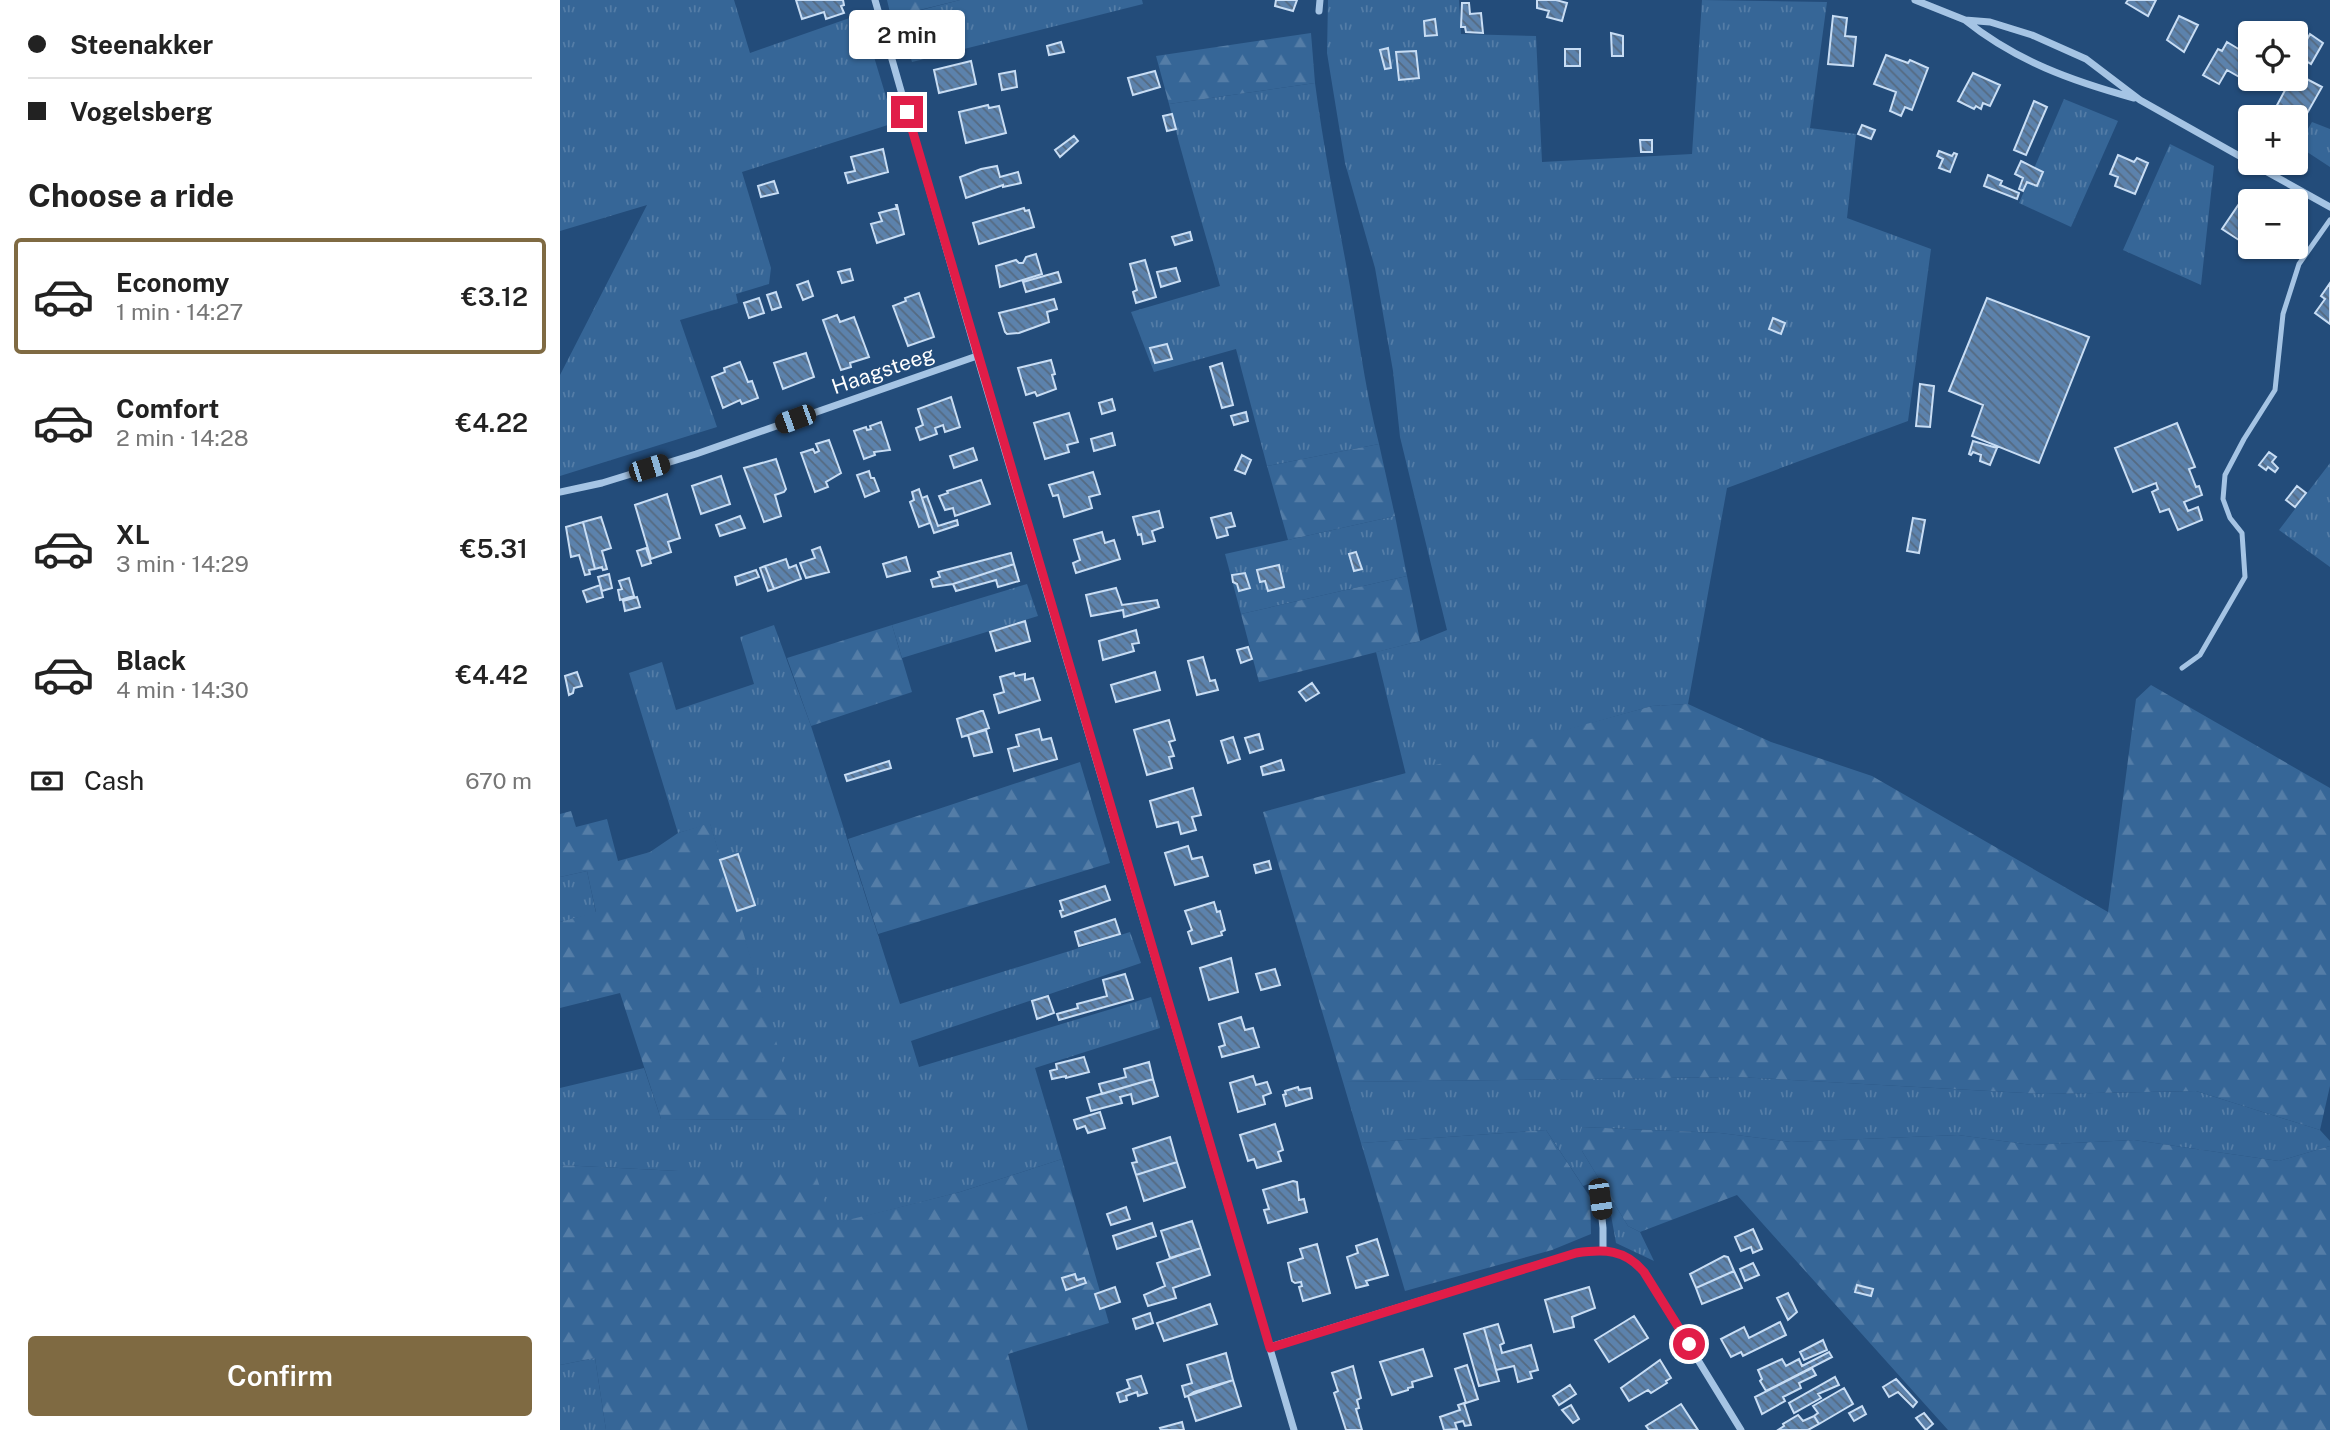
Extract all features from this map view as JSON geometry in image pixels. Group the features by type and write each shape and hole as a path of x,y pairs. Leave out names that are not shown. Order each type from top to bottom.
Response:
{"street":[{"path":"875,0 977,356 1294,1430"},
{"path":"1319,11 1320,0"},
{"path":"1915,0 1965,20 2014,54 2070,80 2140,100"},
{"path":"1965,20 1990,22 2032,35 2086,59 2140,100 2238,156"},
{"path":"2273,175 2330,207"},
{"name":"Haagsteeg","path":"560,492 602,483 696,454 977,356"},
{"path":"1600,1199 1603,1249"},
{"path":"1270,1348 1576,1253 1603,1249 1625,1254 1636,1261 1741,1430"}],"lane":[{"path":"2182,668 2200,655 2245,577 2242,533 2230,518 2223,499 2225,475 2275,390 2283,314 2295,276 2299,264 2330,220"}],"green space":[{"path":"560,0 734,0 750,53 861,14 894,123 742,172 771,268 769,284 736,294 738,303 680,320 717,427 560,476 560,375 647,205 560,231"},
{"path":"887,0 960,0 891,17"},
{"path":"960,0 1142,0 1143,4 912,62 898,16"},
{"path":"1328,0 1459,0 1461,34 1536,36 1542,162 1692,154 1702,0 1827,2 1810,128 1856,134 1847,218 1931,249 1908,421 1727,488 1688,704 1652,706 1406,775 1376,652 1420,641 1447,630 1400,437 1393,371 1375,268 1345,163 1327,53"},
{"path":"1311,33 1315,83 1169,104 1156,56"},
{"path":"1315,83 1379,444 1267,466 1236,349 1154,372 1131,312 1220,286 1169,104"},
{"path":"2064,99 2118,121 2071,227 2019,203"},
{"path":"2312,122 2330,129 2330,167 2308,153 2308,129"},
{"path":"2170,144 2214,166 2201,285 2123,250"},
{"path":"1379,444 1395,516 1288,540 1267,466"},
{"path":"2330,463 2330,567 2279,530"},
{"path":"1395,516 1407,576 1241,614 1225,554"},
{"path":"1407,576 1420,641 1259,682 1241,614"},
{"path":"1027,584 1038,616 902,658 892,625"},
{"path":"774,625 811,726 900,1004 1130,932 1141,963 911,1041 919,1067 1151,997 1160,1028 1035,1068 1062,1159 960,1192 831,1225 678,1171 560,1165 560,1088 644,1068 661,1119 799,1120 710,824 678,833 629,673 662,662 676,710 754,684 740,637"},
{"path":"892,625 912,692 811,726 787,658"},
{"path":"2151,685 2330,788 2330,1086 2320,1130 2196,1091 2044,1094 1738,1077 1343,1082 1263,812 1652,706 1688,704 1771,742 1872,776 2108,912 2136,699"},
{"path":"1080,762 1110,863 878,934 848,839"},
{"path":"571,811 576,827 607,819 618,861 650,852 678,833 710,823 800,1120 661,1119 620,993 560,1008 560,922 596,912 587,871 560,877 560,814"},
{"path":"587,871 596,913 560,922 560,877"},
{"path":"1738,1077 2044,1094 2196,1091 2320,1130 2330,1141 2330,1146 2279,1161 2134,1140 2032,1145 1958,1135 1791,1142 1720,1133 1582,1127 1582,1151 1628,1226 1640,1232 1654,1261 1616,1243 1609,1204 1594,1182 1583,1186 1546,1130 1361,1143 1343,1082"},
{"path":"1582,1127 1720,1133 1791,1142 1958,1135 2032,1145 2134,1140 2279,1161 2330,1146 2330,1430 1948,1430 1737,1195 1640,1232 1628,1226 1582,1151 1578,1140"},
{"path":"1546,1130 1590,1197 1591,1234 1552,1250 1405,1291 1361,1143"},
{"path":"1062,1159 1109,1323 1008,1354 1028,1430 606,1430 595,1358 560,1365 560,1165 678,1171 815,1172 832,1224 960,1192"},
{"path":"595,1358 606,1430 560,1430 560,1365"}],"building":[{"path":"796,0 843,0 844,5 841,6 844,13 826,19 824,12 802,19"},
{"path":"1276,0 1297,0 1293,11 1275,6"},
{"path":"1537,0 1567,3 1562,21 1547,17 1549,11 1537,8"},
{"path":"2128,0 2156,0 2148,16 2126,3"},
{"path":"1462,3 1469,3 1470,14 1481,13 1483,33 1466,32 1465,27 1461,27"},
{"path":"1833,16 1847,18 1845,36 1856,37 1853,66 1828,64"},
{"path":"2179,16 2198,25 2184,52 2167,40"},
{"path":"1435,19 1437,35 1425,36 1424,21"},
{"path":"1611,33 1623,36 1623,56 1612,56"},
{"path":"2310,34 2323,43 2311,64 2308,62"},
{"path":"1061,42 1064,52 1049,55 1047,46"},
{"path":"2227,42 2238,49 2238,76 2227,70 2219,84 2203,75 2218,49 2222,51"},
{"path":"1388,48 1391,68 1385,69 1380,50"},
{"path":"1565,49 1580,49 1580,66 1565,66"},
{"path":"1416,51 1419,78 1399,80 1396,52"},
{"path":"1886,55 1908,63 1910,60 1928,68 1912,110 1905,107 1901,116 1890,111 1896,92 1874,84"},
{"path":"971,61 976,84 939,93 934,70"},
{"path":"1015,71 1017,87 1002,90 999,74"},
{"path":"1155,71 1160,87 1133,95 1128,78"},
{"path":"1973,73 2000,85 1990,106 1983,103 1981,109 1976,106 1974,109 1958,101"},
{"path":"2308,80 2322,87 2308,112 2308,105 2277,105 2285,91 2308,91"},
{"path":"2034,101 2047,107 2026,155 2014,150"},
{"path":"988,105 989,108 999,106 1006,133 966,143 959,112"},
{"path":"1172,114 1176,129 1167,131 1163,116"},
{"path":"1862,125 1875,130 1871,139 1858,134"},
{"path":"1074,136 1078,141 1060,157 1055,150"},
{"path":"1640,140 1652,140 1652,152 1641,152"},
{"path":"883,149 888,172 848,183 845,173 855,171 851,157"},
{"path":"1939,151 1952,156 1957,154 1950,172 1939,168 1943,159 1937,156"},
{"path":"2118,155 2134,162 2137,158 2148,163 2135,194 2115,186 2118,177 2110,174"},
{"path":"2021,161 2043,172 2037,186 2027,182 2023,191 2019,189 2023,178 2015,174"},
{"path":"997,166 1000,177 1018,172 1021,183 1003,185 966,198 960,177"},
{"path":"1988,175 2002,181 2000,185 2019,193 2017,199 1984,186"},
{"path":"774,181 778,193 761,197 758,186"},
{"path":"897,205 904,234 877,243 871,224 882,221 879,213 897,208"},
{"path":"2238,205 2238,239 2222,229"},
{"path":"1024,208 1025,211 1029,210 1034,227 979,244 973,223"},
{"path":"1190,232 1192,240 1175,245 1172,237"},
{"path":"1036,254 1042,274 1000,287 996,266 1016,260 1023,263 1026,257"},
{"path":"1145,260 1156,297 1136,303 1133,292 1137,290 1130,264"},
{"path":"1176,268 1180,281 1161,287 1157,272"},
{"path":"850,269 853,280 842,283 838,272"},
{"path":"1058,272 1061,282 1026,292 1023,282"},
{"path":"808,281 813,296 803,300 797,285"},
{"path":"2330,283 2330,324 2315,313 2325,299 2321,296"},
{"path":"776,292 781,307 772,310 767,295"},
{"path":"919,293 934,337 908,346 893,306"},
{"path":"759,298 764,313 749,318 744,303"},
{"path":"1987,298 2089,337 2039,463 1972,436 1983,405 1949,391"},
{"path":"1054,299 1057,309 1047,312 1049,322 1019,333 1005,332 999,313"},
{"path":"837,315 840,322 854,317 869,357 850,363 851,367 841,370 823,320"},
{"path":"1773,318 1785,323 1781,334 1769,329"},
{"path":"1167,344 1172,359 1155,363 1150,348"},
{"path":"806,353 814,377 783,389 774,363"},
{"path":"1051,360 1056,389 1037,396 1035,392 1026,395 1018,368"},
{"path":"740,362 748,382 752,381 758,398 742,404 740,400 723,408 712,377 725,372 724,368"},
{"path":"1222,363 1233,405 1222,408 1210,367"},
{"path":"1920,384 1934,386 1930,427 1916,426"},
{"path":"951,397 960,427 945,432 943,425 935,428 937,434 920,440 916,428 923,425 918,409"},
{"path":"1112,399 1115,410 1102,414 1099,403"},
{"path":"1246,412 1248,421 1234,425 1231,416"},
{"path":"1069,413 1078,442 1067,445 1069,452 1045,459 1034,423"},
{"path":"881,422 890,450 874,452 875,455 864,459 854,431 866,427 867,430 871,429 870,426"},
{"path":"2177,423 2195,467 2189,469 2202,495 2184,502 2188,511 2198,507 2202,520 2178,530 2169,509 2160,512 2152,492 2158,489 2156,483 2133,492 2115,448"},
{"path":"1112,433 1115,445 1094,451 1091,439"},
{"path":"829,440 841,473 826,482 828,487 815,492 801,453 813,449 815,453 819,451 816,444"},
{"path":"1973,441 1997,448 1990,465 1980,461 1981,455 1973,452 1969,454"},
{"path":"973,448 977,460 954,468 950,456"},
{"path":"2269,452 2276,457 2272,462 2278,468 2275,472 2259,465"},
{"path":"1242,455 1251,460 1245,474 1235,470"},
{"path":"776,459 786,489 775,495 781,516 764,522 744,468"},
{"path":"869,471 879,491 865,497 857,475"},
{"path":"1093,472 1100,494 1089,497 1092,508 1064,517 1058,495 1053,496 1049,485"},
{"path":"721,476 730,504 701,514 692,486"},
{"path":"981,480 990,504 955,516 953,508 945,510 939,496"},
{"path":"2297,486 2306,493 2295,507 2286,500"},
{"path":"919,489 930,523 919,527 910,502 914,500 912,492"},
{"path":"667,494 680,538 668,542 671,552 651,559 635,505"},
{"path":"927,496 938,526 957,520 958,525 934,533 922,498"},
{"path":"1159,511 1163,527 1152,531 1155,541 1143,544 1133,517"},
{"path":"1231,513 1235,526 1226,528 1228,535 1217,538 1211,518"},
{"path":"740,516 745,528 720,536 716,525"},
{"path":"601,517 611,548 602,551 607,569 603,570 602,567 595,569 583,522"},
{"path":"1913,518 1925,520 1919,553 1907,551"},
{"path":"583,522 595,569 589,570 590,574 585,575 579,555 571,557 566,527"},
{"path":"1102,532 1105,543 1114,540 1120,559 1076,573 1073,563 1080,560 1074,540"},
{"path":"820,547 829,572 806,578 800,563 815,558 812,550"},
{"path":"646,548 651,563 642,566 637,551"},
{"path":"1356,552 1362,569 1354,571 1349,554"},
{"path":"1011,553 1014,564 953,584 933,587 931,580 940,577 938,572"},
{"path":"906,557 910,571 887,577 883,564"},
{"path":"786,559 789,568 796,565 801,579 774,589 765,566"},
{"path":"1014,564 1019,581 998,587 996,580 956,591 953,584"},
{"path":"1279,565 1284,587 1268,591 1265,581 1260,582 1257,570"},
{"path":"765,566 774,589 768,591 760,568"},
{"path":"756,570 759,577 737,585 735,577"},
{"path":"1245,573 1250,588 1239,591 1232,575"},
{"path":"609,574 612,588 602,591 598,577"},
{"path":"629,578 634,596 620,600 618,590 622,589 619,581"},
{"path":"600,585 603,597 587,602 583,591"},
{"path":"1116,588 1122,605 1157,600 1159,607 1124,617 1123,610 1091,616 1086,595"},
{"path":"637,597 640,607 625,611 623,601"},
{"path":"1025,621 1030,641 996,651 990,632"},
{"path":"1136,630 1139,643 1132,644 1134,651 1103,660 1099,641"},
{"path":"1248,647 1252,659 1241,663 1237,650"},
{"path":"1203,657 1210,681 1215,680 1218,690 1197,695 1188,661"},
{"path":"577,672 582,686 574,688 569,695 565,676"},
{"path":"1155,672 1160,690 1116,702 1111,685"},
{"path":"1014,673 1015,676 1025,674 1025,680 1033,678 1040,700 999,713 994,695 1004,692 1000,677"},
{"path":"1312,683 1319,693 1306,701 1299,692"},
{"path":"981,711 989,728 962,737 957,719"},
{"path":"1169,720 1175,740 1169,742 1174,756 1169,757 1172,768 1147,775 1134,730"},
{"path":"1039,729 1042,740 1051,738 1057,759 1014,771 1008,749 1019,746 1016,735"},
{"path":"986,730 992,752 974,756 968,735"},
{"path":"1259,734 1263,749 1250,753 1245,738"},
{"path":"1233,737 1240,759 1228,763 1221,741"},
{"path":"1281,760 1284,770 1263,775 1261,767"},
{"path":"889,761 891,768 847,781 845,775"},
{"path":"1193,788 1201,815 1192,817 1196,830 1181,834 1178,822 1157,827 1150,801"},
{"path":"1188,846 1192,859 1202,857 1208,876 1175,885 1165,853"},
{"path":"738,854 755,905 737,911 720,860"},
{"path":"1269,861 1271,869 1256,873 1254,865"},
{"path":"1105,886 1110,900 1062,917 1060,901"},
{"path":"1214,902 1217,912 1220,911 1225,930 1221,932 1222,935 1192,944 1188,932 1192,930 1185,911"},
{"path":"1115,919 1120,934 1079,946 1075,932"},
{"path":"1231,958 1238,992 1209,1000 1200,968"},
{"path":"1275,969 1280,985 1261,990 1256,974"},
{"path":"1125,974 1133,999 1059,1020 1057,1014 1078,1008 1077,1004 1107,996 1103,980"},
{"path":"1048,996 1054,1013 1037,1019 1032,1001"},
{"path":"1241,1017 1245,1030 1253,1028 1259,1047 1222,1057 1219,1047 1225,1045 1219,1024"},
{"path":"1084,1057 1089,1072 1052,1079 1050,1071 1057,1069 1056,1064"},
{"path":"1149,1062 1153,1079 1102,1094 1099,1084 1126,1077 1124,1069"},
{"path":"1253,1076 1256,1085 1267,1082 1271,1093 1263,1096 1265,1104 1238,1112 1230,1083"},
{"path":"1153,1079 1158,1096 1133,1104 1131,1094 1120,1097 1122,1103 1091,1111 1087,1098"},
{"path":"1298,1087 1299,1090 1310,1088 1312,1098 1286,1106 1283,1095 1286,1094 1285,1091"},
{"path":"1100,1112 1105,1128 1088,1133 1085,1126 1077,1129 1074,1120"},
{"path":"1275,1124 1283,1150 1278,1152 1281,1161 1257,1168 1254,1159 1248,1161 1240,1135"},
{"path":"1170,1137 1177,1162 1136,1175 1132,1163 1137,1162 1133,1149"},
{"path":"1177,1162 1185,1187 1144,1201 1136,1175"},
{"path":"1297,1182 1299,1200 1304,1199 1307,1212 1268,1223 1264,1210 1269,1209 1263,1190"},
{"path":"1126,1207 1130,1219 1111,1225 1107,1214"},
{"path":"1192,1221 1201,1248 1170,1258 1161,1231"},
{"path":"1152,1223 1156,1236 1117,1249 1113,1236"},
{"path":"1753,1229 1762,1249 1753,1253 1751,1247 1741,1251 1735,1237"},
{"path":"1377,1239 1388,1275 1366,1281 1368,1285 1356,1288 1347,1257 1358,1253 1356,1246"},
{"path":"1317,1244 1330,1293 1303,1301 1299,1287 1302,1286 1301,1282 1292,1281 1288,1263 1303,1258 1300,1249"},
{"path":"1201,1248 1210,1275 1173,1288 1176,1298 1148,1306 1144,1295 1165,1286 1157,1263"},
{"path":"1724,1256 1728,1257 1734,1271 1696,1288 1690,1274"},
{"path":"1753,1263 1759,1275 1745,1281 1740,1269"},
{"path":"1734,1271 1742,1288 1702,1304 1696,1288"},
{"path":"1075,1274 1077,1280 1084,1278 1086,1283 1066,1290 1062,1278"},
{"path":"1857,1285 1873,1289 1871,1296 1855,1292"},
{"path":"1115,1287 1120,1302 1100,1309 1095,1294"},
{"path":"1589,1287 1595,1308 1572,1317 1574,1327 1554,1332 1545,1300"},
{"path":"1788,1293 1797,1312 1788,1320 1777,1298"},
{"path":"1210,1304 1217,1324 1164,1341 1157,1323"},
{"path":"1150,1313 1153,1323 1136,1329 1133,1319"},
{"path":"1634,1316 1648,1338 1609,1362 1595,1340"},
{"path":"1780,1322 1786,1335 1743,1356 1741,1352 1731,1357 1721,1339 1744,1327 1749,1338"},
{"path":"1498,1324 1504,1343 1500,1345 1502,1353 1531,1345 1538,1370 1530,1372 1532,1378 1518,1382 1514,1366 1496,1370 1484,1328"},
{"path":"1484,1328 1499,1381 1479,1386 1464,1334"},
{"path":"1823,1340 1827,1350 1804,1360 1800,1352"},
{"path":"1423,1349 1432,1376 1412,1382 1413,1387 1392,1395 1380,1362"},
{"path":"1829,1352 1832,1357 1766,1391 1760,1381 1762,1379 1758,1370 1782,1359 1786,1366 1799,1359 1802,1366"},
{"path":"1226,1353 1233,1380 1185,1397 1182,1386 1192,1383 1187,1365"},
{"path":"1660,1360 1671,1378 1651,1393 1648,1390 1629,1401 1621,1388"},
{"path":"1467,1365 1478,1399 1466,1403 1455,1369"},
{"path":"1353,1366 1361,1398 1357,1400 1359,1408 1356,1409 1362,1430 1346,1430 1334,1393 1338,1391 1332,1373"},
{"path":"1812,1368 1816,1375 1799,1383 1801,1388 1783,1397 1785,1401 1762,1414 1755,1397"},
{"path":"1141,1376 1147,1393 1138,1396 1137,1392 1126,1396 1127,1400 1120,1402 1117,1393 1130,1388 1127,1380"},
{"path":"1835,1377 1839,1385 1818,1394 1821,1398 1794,1413 1789,1403"},
{"path":"1896,1379 1917,1402 1913,1407 1898,1392 1889,1397 1883,1387"},
{"path":"1233,1380 1241,1406 1196,1421 1188,1396"},
{"path":"1570,1385 1576,1394 1559,1405 1553,1396"},
{"path":"1844,1388 1853,1404 1819,1424 1814,1416 1818,1413 1813,1406"},
{"path":"1464,1403 1471,1425 1465,1426 1463,1421 1455,1423 1457,1429 1444,1430 1440,1417 1460,1410 1458,1405"},
{"path":"1681,1404 1698,1430 1649,1430 1646,1426"},
{"path":"1571,1405 1579,1419 1573,1423 1562,1410"},
{"path":"1862,1406 1866,1414 1854,1421 1849,1413"},
{"path":"1924,1413 1933,1424 1926,1430 1916,1418"},
{"path":"1798,1415 1803,1421 1814,1416 1819,1424 1808,1430 1778,1430 1783,1424"},
{"path":"1182,1422 1184,1430 1160,1428"}],"route":[{"path":"907,112 1270,1348 1576,1253 1603,1249 1625,1254 1636,1261 1689,1344"}]}
